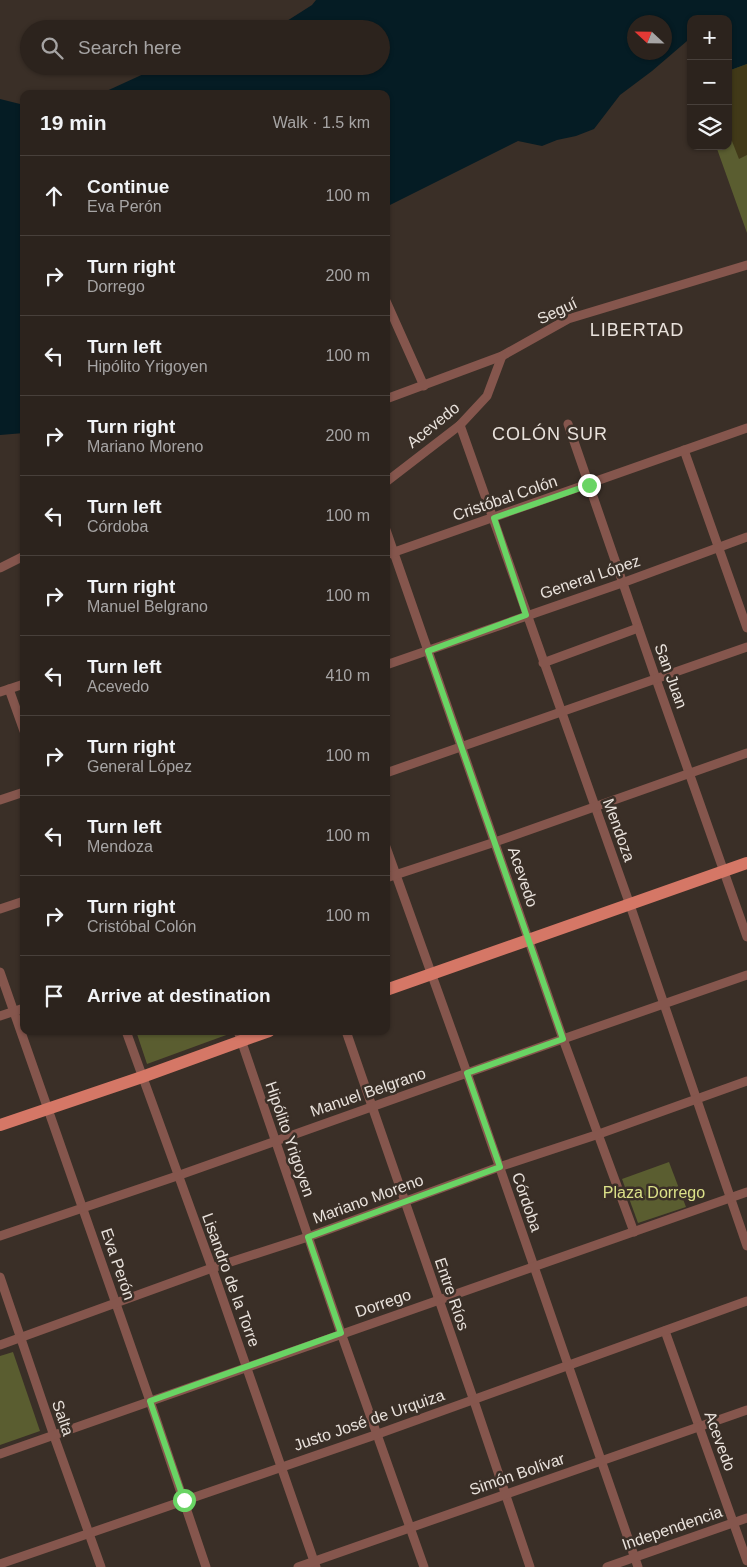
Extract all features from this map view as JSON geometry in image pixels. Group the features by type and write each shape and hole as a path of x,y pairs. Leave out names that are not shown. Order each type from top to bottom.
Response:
{"main road":[{"path":"390,989 747,863"},
{"path":"0,1125 142,1077 239,1036"}],"street":[{"name":"Seguí","path":"390,398 502,356 568,319 747,265"},
{"path":"390,310 424,386"},
{"name":"Acevedo","path":"390,478 460,425 486,396 502,356"},
{"name":"San Juan","path":"568,424 747,937"},
{"name":"Mendoza","path":"460,425 494,518 560,713 630,905 747,1246"},
{"name":"Cristóbal Colón","path":"390,554 747,428"},
{"path":"684,450 747,628"},
{"name":"General López","path":"390,664 622,583 718,546 747,537"},
{"name":"Acevedo","path":"390,554 428,651 563,1039 634,1232"},
{"path":"0,568 20,558"},
{"path":"543,663 638,628"},
{"path":"390,772 747,647"},
{"path":"0,692 20,685"},
{"path":"9,689 20,720"},
{"path":"390,877 690,774 747,752"},
{"path":"0,800 20,793"},
{"name":"Córdoba","path":"390,858 500,1167 638,1567"},
{"path":"0,909 20,902"},
{"name":"Eva Perón","path":"0,972 20,1028"},
{"name":"Manuel Belgrano","path":"0,1236 178,1176 747,975"},
{"path":"0,1016 20,1009"},
{"name":"Eva Perón","path":"22,1035 206,1567"},
{"name":"Lisandro de la Torre","path":"127,1035 212,1268 315,1564"},
{"name":"Entre Ríos","path":"347,1035 530,1567"},
{"name":"Hipólito Yrigoyen","path":"239,1036 424,1567"},
{"name":"Mariano Moreno","path":"0,1345 212,1268 308,1237 500,1167 747,1081"},
{"name":"Dorrego","path":"0,1454 747,1192"},
{"name":"Salta","path":"0,1277 100,1567"},
{"name":"Justo José de Urquiza","path":"0,1564 378,1434 473,1398 569,1366 747,1301"},
{"name":"Acevedo","path":"665,1332 747,1560"},
{"name":"Simón Bolívar","path":"298,1567 315,1564 505,1494 747,1410"},
{"name":"Independencia","path":"607,1567 747,1518"}],"green space":[{"path":"747,0 747,233 717,150 732,150 732,15 715,15"},
{"path":"137,1035 226,1035 147,1064"},
{"name":"Plaza Dorrego","path":"669,1162 686,1207 638,1223 622,1179"},
{"path":"13,1352 40,1431 0,1445 0,1356"}],"sand":[{"path":"747,64 747,155 739,159 732,141 732,70"}],"water":[{"path":"316,0 747,0 747,64 732,70 732,15 687,15 687,41 672,54 672,15 627,15 627,60 665,60 620,95 594,129 542,146 518,141 390,205 390,90 109,90 141,75 390,75 390,20 288,20 312,5"},
{"path":"0,99 20,104 20,433 0,435"}],"district":[{"name":"LIBERTAD","path":"637,330"},
{"name":"COLÓN SUR","path":"550,434"}],"route":[{"path":"184,1500 150,1401 341,1333 308,1237 500,1167 467,1073 563,1039 428,651 526,615 494,518 589,485"}]}
